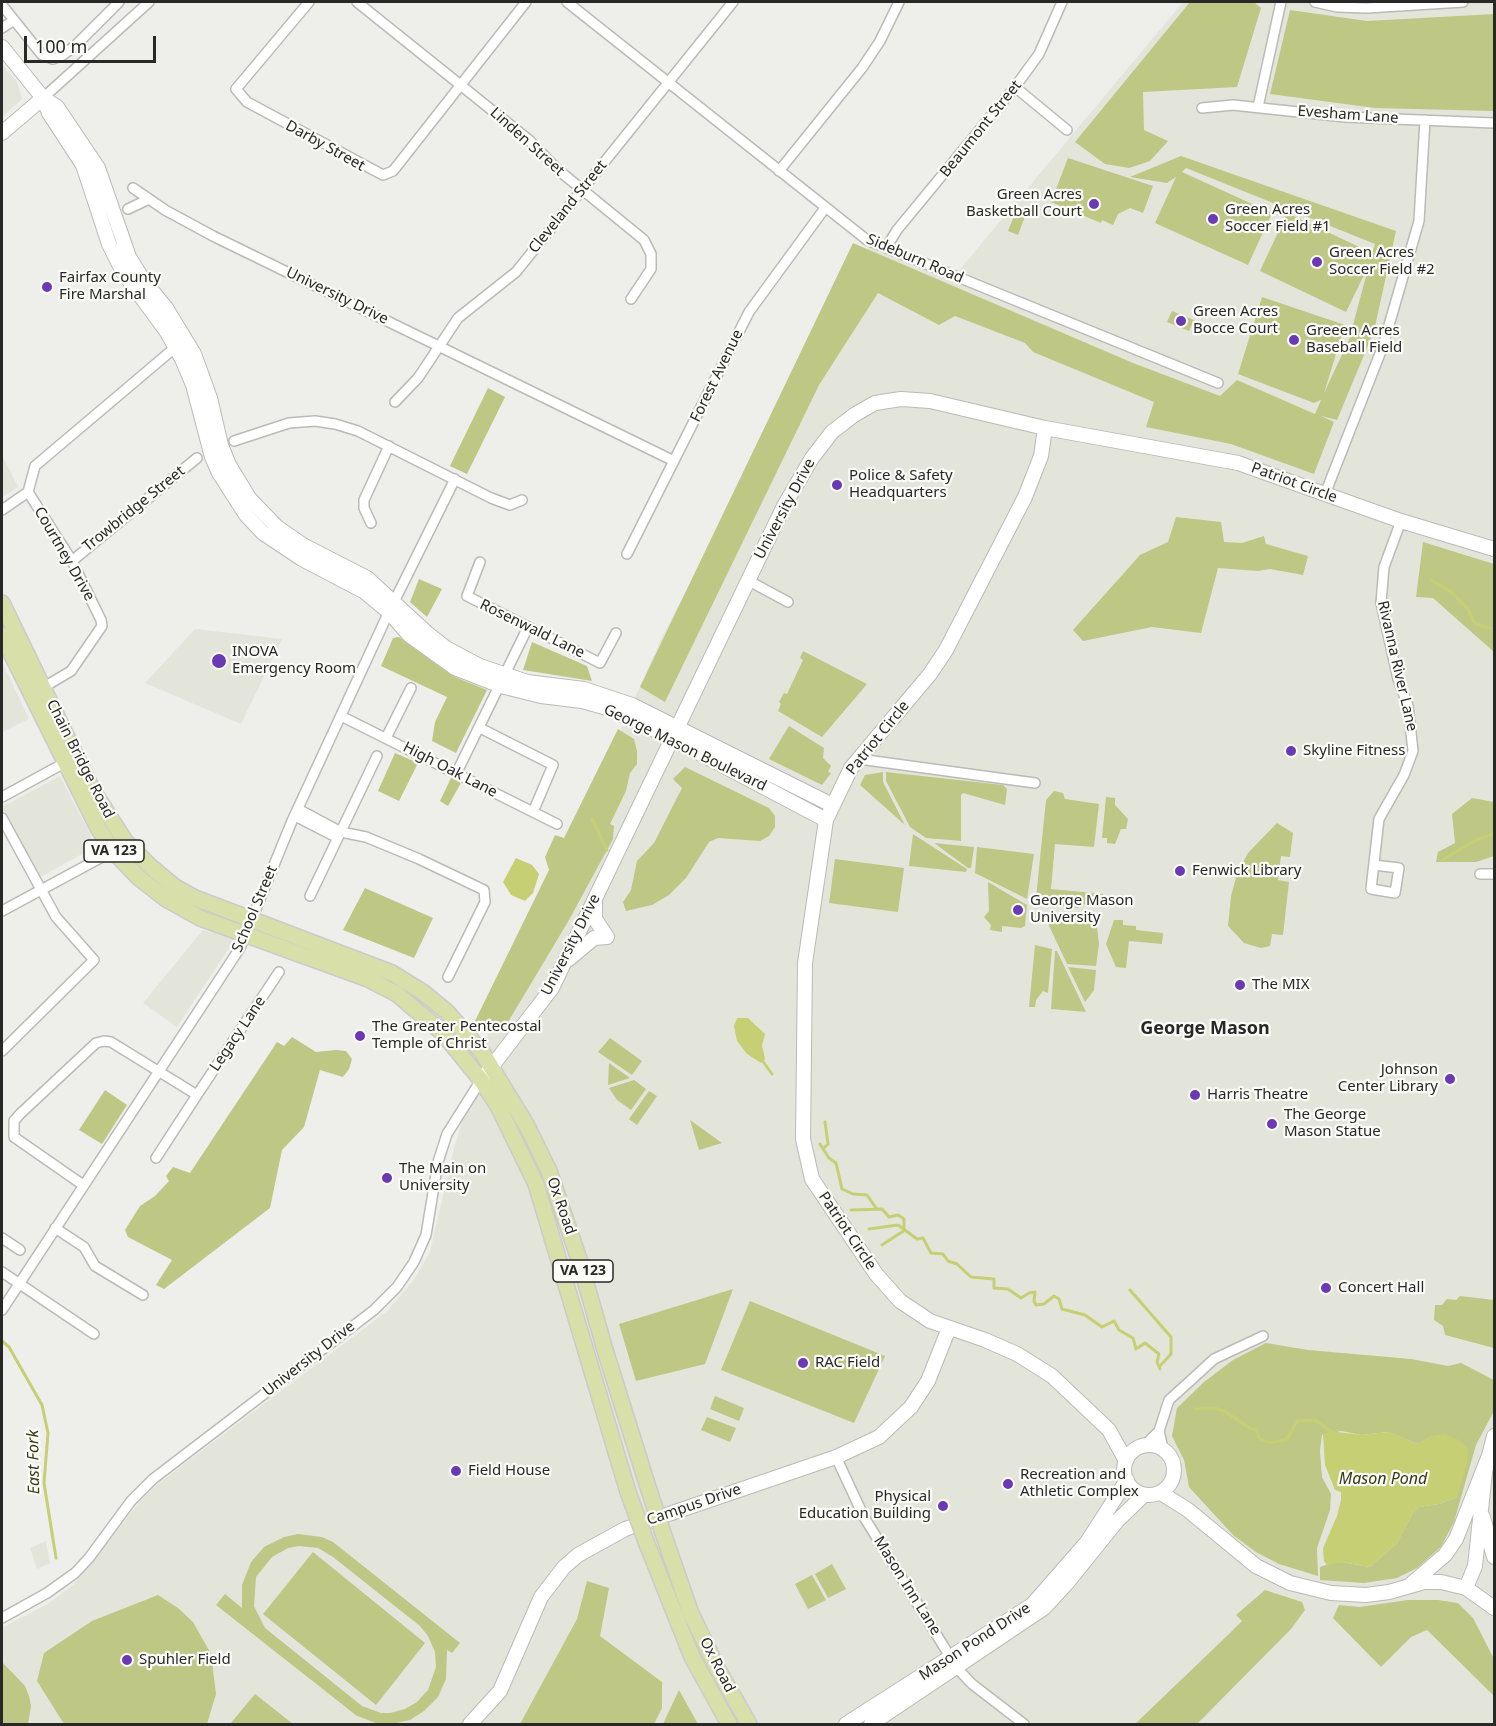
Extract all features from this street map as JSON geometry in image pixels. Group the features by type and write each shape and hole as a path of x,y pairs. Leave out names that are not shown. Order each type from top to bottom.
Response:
{"main road":[{"name":"Chain Bridge Road","path":"2,603 44,687 71,759"},
{"name":"Chain Bridge Road","path":"2,635 71,759 92,789 139,879 166,899 200,918 249,928"},
{"name":"Ox Road","path":"249,928 352,955 392,973 447,1011 492,1066 527,1126 549,1171 580,1262 604,1350 690,1611 717,1668 749,1725"},
{"name":"Ox Road","path":"249,928 368,979 397,994 442,1032 481,1080 504,1118 536,1184 628,1492 646,1544 692,1657 729,1725"}],"street":[{"path":"2,5 42,55 52,59 63,55 76,45 119,2"},
{"path":"2,133 149,2"},
{"name":"Darby Street","path":"309,2 236,88 247,102 375,174 383,176 391,173 526,2"},
{"name":"Linden Street","path":"357,2 529,140 582,190 649,247 651,269 632,299"},
{"name":"Sideburn Road","path":"567,2 867,240 1218,383"},
{"name":"Cleveland Street","path":"394,402 418,378 464,311 516,272 734,2"},
{"path":"779,171 862,68 880,41 899,2"},
{"name":"Beaumont Street","path":"886,248 897,230 1015,87 1039,54 1062,2"},
{"path":"1258,107 1281,2"},
{"path":"1316,2 1337,7 1367,8 1463,2"},
{"path":"2,28 14,20"},
{"path":"2,47 43,98"},
{"path":"1015,87 1067,130"},
{"name":"George Mason Boulevard","path":"43,98 49,113 82,165 109,244 123,272 167,332 182,359 193,385 212,457 231,494 246,515 279,545 392,607 446,648 503,681 606,695 826,820"},
{"name":"Evesham Lane","path":"1202,108 1258,107 1346,117 1494,123"},
{"path":"1324,494 1389,326 1419,221 1425,120"},
{"name":"University Drive","path":"133,188 213,236 674,461"},
{"path":"128,209 149,199"},
{"name":"Forest Avenue","path":"627,554 749,312 825,208"},
{"name":"Courtney Drive","path":"44,687 71,671 102,626 102,620 72,561 28,492 34,466 171,351"},
{"name":"University Drive","path":"2,1618 47,1593 75,1573 89,1558 131,1501 153,1479 374,1310 397,1287 414,1262 426,1234 438,1162 447,1134 481,1080 541,1005 564,963 784,506 819,448 832,432 854,415 875,404 901,399 930,400 1045,428"},
{"path":"234,441 289,423 315,421 344,426 510,504 522,500"},
{"name":"Patriot Circle","path":"1126,1480 1124,1472 1126,1461 1109,1430 1052,1376 985,1340 922,1317 888,1289 812,1179 805,1156 802,1101 805,963 826,820 832,805 859,759 925,681 946,650 1025,497 1041,456 1045,428 1238,463 1401,521 1494,549"},
{"path":"371,523 364,508 364,500 388,446"},
{"name":"Trowbridge Street","path":"72,561 197,458"},
{"name":"School Street","path":"2,1310 238,951 296,812 455,479"},
{"path":"2,510 28,492"},
{"name":"Rivanna River Lane","path":"1374,865 1379,819 1413,751 1408,706 1382,613 1381,585 1384,567 1401,521"},
{"name":"Rosenwald Lane","path":"480,562 467,596 600,663 616,633"},
{"path":"748,581 788,602"},
{"path":"456,774 528,627"},
{"path":"386,738 411,688"},
{"name":"High Oak Lane","path":"343,717 557,824"},
{"path":"480,728 553,765 533,812"},
{"name":"George Mason Boulevard","path":"675,733 832,805"},
{"path":"310,896 377,756"},
{"path":"2,797 71,759"},
{"path":"859,759 1035,783"},
{"path":"296,812 332,835 341,831 366,837 484,890 485,902 448,977"},
{"path":"2,818 56,917 94,960 2,1051"},
{"path":"2,911 120,846"},
{"path":"1480,874 1494,874"},
{"path":"564,963 594,938 607,937 595,919 595,898"},
{"name":"Legacy Lane","path":"156,1158 279,972"},
{"path":"83,1185 19,1142 12,1130 14,1121 96,1043 111,1042 197,1095"},
{"path":"55,1228 84,1247 96,1266 143,1295"},
{"path":"2,1238 20,1250"},
{"path":"2,1272 94,1334"},
{"name":"Campus Drive","path":"470,1725 500,1691 541,1597 564,1567 578,1555 625,1529 836,1457 879,1437 911,1407 928,1381 949,1328"},
{"path":"1188,1510 1172,1481 1173,1463 1163,1448 1159,1431 1169,1400 1214,1359 1263,1336"},
{"path":"1109,1430 1142,1446 1163,1448"},
{"path":"1126,1461 1159,1431"},
{"path":"1406,1588 1451,1548 1460,1532 1494,1436"},
{"name":"Mason Inn Lane","path":"836,1457 864,1517 955,1663 972,1684 1024,1725"},
{"path":"1466,1588 1475,1566 1488,1458"},
{"path":"1126,1480 1137,1492 1144,1495 1161,1494 1188,1510 1236,1552 1272,1575 1290,1582 1350,1595 1379,1594 1431,1581 1466,1588 1494,1608"},
{"name":"Mason Pond Drive","path":"871,1725 1037,1599 1087,1542 1112,1507 1126,1480"},
{"path":"1161,1494 1172,1481"},
{"name":"Mason Pond Drive","path":"846,1725 955,1663 1044,1608 1067,1584 1117,1521 1144,1495"},
{"path":"1481,1512 1494,1557"}],"shaded area":[{"name":"George Mason University","path":"1183,2 1494,2 1494,1724 2,1724 2,1628 49,1603 73,1585 142,1499 159,1483 386,1312 413,1281 430,1252 454,1148 494,1015 662,637 869,245 951,280"},
{"path":"1190,2 1254,2 1261,8 1237,87 1143,92 1144,130 1168,141 1150,161 1129,168 1105,164 1075,142"},
{"path":"1290,10 1367,21 1494,14 1494,111 1375,108 1270,94"},
{"path":"2,64 17,82 22,99 2,117"},
{"path":"1181,156 1396,231 1374,331 1337,420 1321,416 1334,422 1314,474 1231,444 1146,427 1154,402 1033,352 1025,343 955,316 939,325 878,293 819,385 665,702 640,687 853,243 1133,363 1220,396 1237,380 1315,414 1321,400 1314,403 1238,374 1262,297 1345,325 1324,393 1349,340 1369,265 1346,312 1260,271 1287,213 1372,253 1375,244 1186,168 1182,172 1272,213 1248,265 1155,223 1176,177 1167,183 1130,177"},
{"path":"1068,158 1153,186 1143,213 1130,208 1118,214 1113,225 1102,220 1101,223 1051,202"},
{"path":"1018,206 1027,211 1018,235 1008,231"},
{"name":"Green Acres Bocce Court","path":"1172,311 1194,320 1189,331 1167,322"},
{"path":"488,388 505,397 467,474 450,466"},
{"path":"2,455 18,487 2,497"},
{"path":"1176,517 1221,522 1224,542 1242,543 1264,536 1266,544 1308,556 1303,575 1270,569 1258,571 1218,568 1201,633 1152,627 1083,641 1073,630 1140,555 1168,542"},
{"path":"1423,542 1494,564 1494,652 1433,598 1416,597"},
{"path":"419,579 442,589 427,617 410,602"},
{"name":"INOVA Emergency Room","path":"195,629 282,639 241,724 145,683"},
{"path":"399,637 455,677 487,690 456,753 432,741 435,722 447,697 381,666 393,638"},
{"path":"532,642 587,666 592,681 523,670"},
{"path":"803,651 867,684 822,737 778,711 781,704 779,702 784,693 787,694 803,660 800,658"},
{"path":"2,662 29,719 2,732"},
{"path":"789,726 824,748 823,758 831,766 828,772 831,773 822,785 769,759"},
{"path":"618,729 634,739 637,764 630,773 626,791 610,824 614,826 613,839 569,920 502,1032 473,1025 549,870 545,857 555,835 564,838"},
{"path":"395,753 418,763 399,801 378,791"},
{"path":"685,767 769,808 775,816 775,827 769,836 760,841 718,838 709,842 686,878 669,895 652,905 626,911 623,902 631,890 637,861 654,843 682,788 673,779"},
{"path":"883,772 883,782 905,825 860,785 865,775"},
{"path":"886,772 1003,785 1007,789 1005,805 963,793 961,795 961,841 926,838 910,827 886,781"},
{"path":"60,776 91,836 89,850 37,879 2,807"},
{"path":"451,778 461,783 448,806 440,801"},
{"path":"1054,791 1063,793 1065,799 1099,804 1094,847 1055,844 1051,889 1103,894 1102,906 1081,904 1079,908 1039,904 1036,898 1046,800"},
{"path":"1106,797 1115,798 1115,805 1128,819 1126,829 1121,829 1115,844 1107,843 1107,838 1102,838"},
{"path":"1472,798 1494,802 1494,856 1476,862 1436,862 1438,852 1455,843 1452,814"},
{"path":"1277,823 1293,833 1290,857 1281,856 1278,880 1289,882 1283,935 1272,934 1270,946 1261,948 1244,943 1228,926 1231,896 1237,874 1248,853"},
{"path":"913,834 967,869 966,872 909,866"},
{"path":"934,843 974,847 971,868 968,868"},
{"path":"977,847 1034,854 1027,899 975,873"},
{"path":"835,859 904,868 898,912 829,903"},
{"path":"988,882 1027,905 1025,926 1021,928 1002,926 1002,932 990,930 991,925 984,917 989,911"},
{"path":"365,888 433,918 414,958 343,930"},
{"path":"1043,913 1096,919 1099,944 1096,966 1067,964"},
{"path":"1114,920 1123,920 1123,925 1136,926 1136,930 1163,933 1162,944 1129,941 1126,968 1116,967 1106,944"},
{"path":"203,930 235,939 177,1027 143,1003"},
{"path":"1035,945 1052,949 1048,993 1043,991 1036,1000 1035,1007 1029,1007"},
{"path":"1055,951 1057,951 1086,1012 1051,1009"},
{"path":"1068,967 1096,970 1094,990 1085,1002"},
{"path":"292,1037 316,1052 346,1051 352,1059 349,1069 343,1077 320,1070 304,1127 282,1150 270,1208 164,1289 156,1285 172,1260 128,1237 125,1230 140,1206 155,1196 169,1181 166,1176 173,1167 190,1173 277,1042 284,1046"},
{"path":"610,1038 642,1061 632,1075 598,1052"},
{"path":"609,1063 630,1078 608,1085"},
{"path":"634,1080 646,1089 631,1110 617,1100 609,1088"},
{"path":"105,1090 127,1105 102,1144 79,1130"},
{"path":"649,1091 657,1096 637,1125 629,1119"},
{"path":"690,1120 722,1143 699,1150"},
{"path":"733,1289 705,1364 636,1381 619,1324"},
{"path":"1460,1296 1494,1300 1494,1348 1445,1335 1443,1326 1434,1320 1435,1305 1442,1305 1447,1299 1456,1300"},
{"name":"RAC Field","path":"750,1301 885,1356 854,1423 721,1370"},
{"path":"1266,1343 1308,1350 1411,1359 1448,1366 1461,1363 1494,1380 1494,1411 1476,1445 1454,1522 1441,1547 1417,1568 1397,1578 1364,1583 1320,1580 1320,1567 1331,1563 1342,1562 1370,1567 1397,1543 1413,1512 1419,1507 1439,1504 1457,1497 1432,1436 1418,1444 1388,1432 1361,1435 1341,1431 1322,1435 1320,1451 1322,1477 1331,1494 1330,1510 1317,1548 1318,1576 1279,1564 1256,1552 1233,1535 1189,1487 1184,1460 1172,1436 1177,1408 1204,1382 1233,1360"},
{"path":"715,1396 744,1408 739,1421 710,1409"},
{"path":"707,1417 736,1428 730,1442 701,1430"},
{"path":"298,1534 322,1537 333,1542 460,1643 452,1653 447,1650 446,1679 438,1697 424,1711 410,1720 391,1724 379,1724 357,1716 216,1605 225,1594 242,1608 242,1585 251,1562 264,1547 284,1537","holes":["299,1546 318,1548 333,1557 420,1626 428,1636 435,1652 436,1667 428,1690 417,1702 405,1709 390,1713 381,1713 362,1706 265,1628 254,1606 256,1577 272,1557 288,1548"]},
{"path":"46,1541 50,1563 37,1569 30,1548"},
{"path":"313,1552 425,1643 376,1705 263,1614"},
{"path":"832,1564 846,1589 828,1598 815,1574"},
{"path":"812,1575 826,1600 808,1609 795,1584"},
{"path":"587,1581 609,1588 600,1636 662,1682 662,1708 654,1724 520,1724 577,1619"},
{"path":"1265,1590 1302,1602 1305,1610 1291,1629 1197,1724 1135,1724 1242,1621 1236,1615"},
{"name":"Spuhler Field","path":"158,1595 178,1608 193,1622 211,1654 216,1694 207,1724 64,1724 37,1681 44,1653 92,1621"},
{"path":"1408,1600 1458,1603 1473,1618 1494,1659 1494,1696 1427,1630 1411,1637 1381,1667 1333,1618 1339,1605 1359,1607"},
{"path":"2,1662 25,1686 31,1706 28,1724 2,1724"},
{"path":"679,1690 698,1724 663,1724"},
{"path":"255,1694 293,1724 230,1724"}],"water":[{"path":"516,858 532,865 539,874 533,893 525,901 511,895 503,882"},
{"path":"737,1018 748,1018 765,1034 762,1045 765,1059 761,1063 747,1054 737,1041 734,1026"},
{"name":"Mason Pond","path":"1330,1431 1361,1435 1388,1432 1418,1444 1432,1436 1444,1434 1459,1440 1467,1447 1468,1460 1457,1497 1439,1504 1419,1507 1413,1512 1397,1543 1370,1567 1343,1562 1327,1565 1324,1561 1323,1548 1337,1516 1341,1500 1341,1492 1335,1490 1325,1465 1323,1435"}],"waterway":[{"path":"1431,580 1451,592 1468,609 1474,622 1494,629"},
{"path":"592,819 607,850"},
{"path":"1442,860 1478,839 1494,834"},
{"path":"762,1060 772,1074"},
{"path":"823,1149 828,1144 825,1122"},
{"path":"820,1144 829,1158 836,1163 842,1189 853,1194 867,1195 876,1208"},
{"path":"851,1210 882,1209 889,1217 898,1215 904,1219 904,1228"},
{"path":"869,1229 898,1225 917,1239 923,1238 931,1253 943,1254 948,1261 957,1264 971,1277 994,1279 994,1288 1008,1289 1021,1298 1035,1292 1036,1305 1044,1304 1054,1296 1059,1299 1062,1309 1085,1315 1102,1327 1114,1321 1119,1330 1133,1338 1136,1349 1145,1343 1159,1354 1157,1362 1160,1369"},
{"path":"882,1245 905,1230"},
{"path":"1130,1290 1171,1337 1171,1354 1160,1366"},
{"name":"East Fork","path":"2,1341 9,1347 42,1405 48,1433 44,1483 56,1558"},
{"path":"1195,1409 1215,1408 1226,1412 1251,1429 1256,1429 1259,1438 1270,1443 1287,1439 1297,1421 1315,1420 1333,1433"}],"place":[{"name":"Green Acres Basketball Court","path":"1094,204"},
{"name":"Green Acres Soccer Field #1","path":"1213,219"},
{"name":"Green Acres Soccer Field #2","path":"1317,262"},
{"name":"Fairfax County Fire Marshal","path":"47,287"},
{"name":"Green Acres Bocce Court","path":"1181,321"},
{"name":"Greeen Acres Baseball Field","path":"1294,340"},
{"name":"Police & Safety Headquarters","path":"837,485"},
{"name":"INOVA Emergency Room","path":"219,661"},
{"name":"Skyline Fitness","path":"1291,751"},
{"name":"Fenwick Library","path":"1180,871"},
{"name":"George Mason University","path":"1018,910"},
{"name":"The MIX","path":"1240,985"},
{"name":"The Greater Pentecostal Temple of Christ","path":"360,1036"},
{"name":"Johnson Center Library","path":"1450,1079"},
{"name":"Harris Theatre","path":"1195,1095"},
{"name":"The George Mason Statue","path":"1272,1124"},
{"name":"The Main on University","path":"387,1178"},
{"name":"Concert Hall","path":"1326,1288"},
{"name":"RAC Field","path":"803,1363"},
{"name":"Field House","path":"456,1471"},
{"name":"Recreation and Athletic Complex","path":"1008,1484"},
{"name":"Physical Education Building","path":"943,1506"},
{"name":"Spuhler Field","path":"127,1660"}],"district":[{"name":"George Mason","path":"1205,1029"}]}
